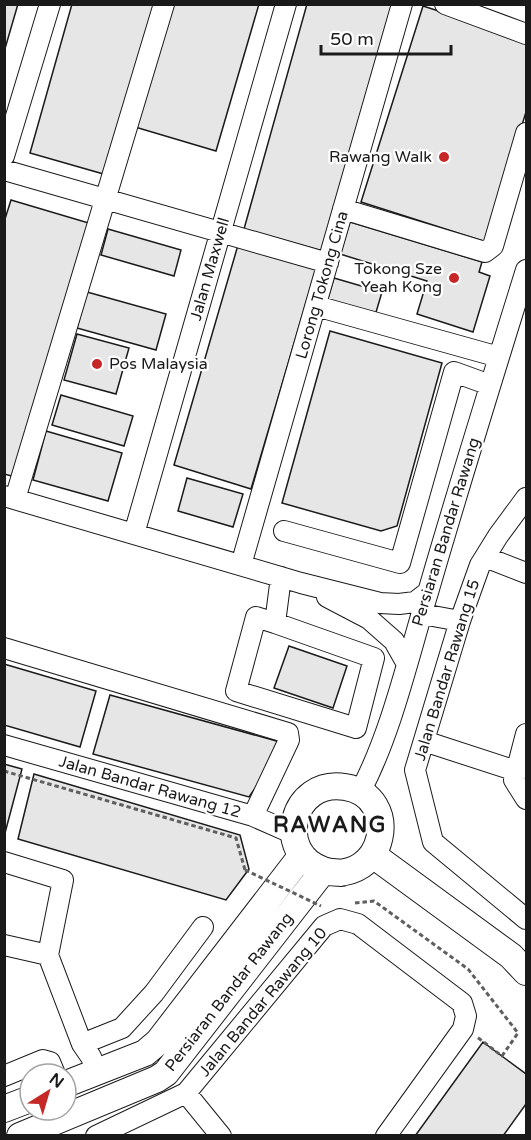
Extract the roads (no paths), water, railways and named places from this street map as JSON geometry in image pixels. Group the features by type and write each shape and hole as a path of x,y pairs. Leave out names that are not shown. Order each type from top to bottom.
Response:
{"main road":[{"path":"334,786 347,787 360,792 376,808 381,834 373,855 354,870 332,872 312,864 298,845 294,821 298,809 312,794 334,786"},
{"name":"Persiaran Bandar Rawang","path":"78,1079 145,1053 158,1042 298,845"},
{"path":"373,855 511,956 526,972"},
{"name":"Persiaran Bandar Rawang","path":"78,1103 157,1079 166,1073 332,872"},
{"name":"Persiaran Bandar Rawang","path":"20,1136 43,1122"}],"street":[{"path":"50,4 5,158 106,199 328,263"},
{"path":"164,4 106,199 10,498 301,583 380,603 416,602 428,592"},
{"name":"Jalan Maxwell","path":"134,534 286,4"},
{"name":"Lorong Tokong Cina","path":"241,565 402,4"},
{"path":"445,4 526,34"},
{"path":"343,209 485,252 493,246 526,133"},
{"name":"Persiaran Bandar Rawang","path":"360,792 374,766 407,664 526,270"},
{"path":"316,306 499,357"},
{"path":"284,531 400,563 454,372 490,385"},
{"name":"Jalan Bandar Rawang 15","path":"526,498 480,565 460,621 415,770 433,842 526,919"},
{"path":"485,557 526,573"},
{"path":"275,623 281,577"},
{"path":"301,583 369,619 394,641 407,664"},
{"path":"422,614 460,621"},
{"path":"256,617 275,623 374,658 356,728 236,691 256,617"},
{"path":"4,648 288,733 289,740 253,816"},
{"path":"526,734 514,780 526,799"},
{"path":"424,741 516,771"},
{"name":"Jalan Bandar Rawang 12","path":"4,745 253,816 298,845"},
{"path":"4,862 63,880 48,955 82,1044 97,1072"},
{"name":"Jalan Bandar Rawang 10","path":"96,1136 186,1093 324,926 340,919 358,924 462,1003 466,1016 463,1029 386,1136"},
{"path":"82,1044 122,1029 154,993 203,927"},
{"path":"4,945 48,955"},
{"path":"4,1076 18,1070"},
{"path":"186,1093 220,1136"}],"place":[{"name":"Rawang Walk","path":"444,157"},
{"name":"Tokong Sze Yeah Kong","path":"454,278"},
{"name":"Pos Malaysia","path":"97,364"}],"district":[{"name":"RAWANG","path":"330,825"}]}
